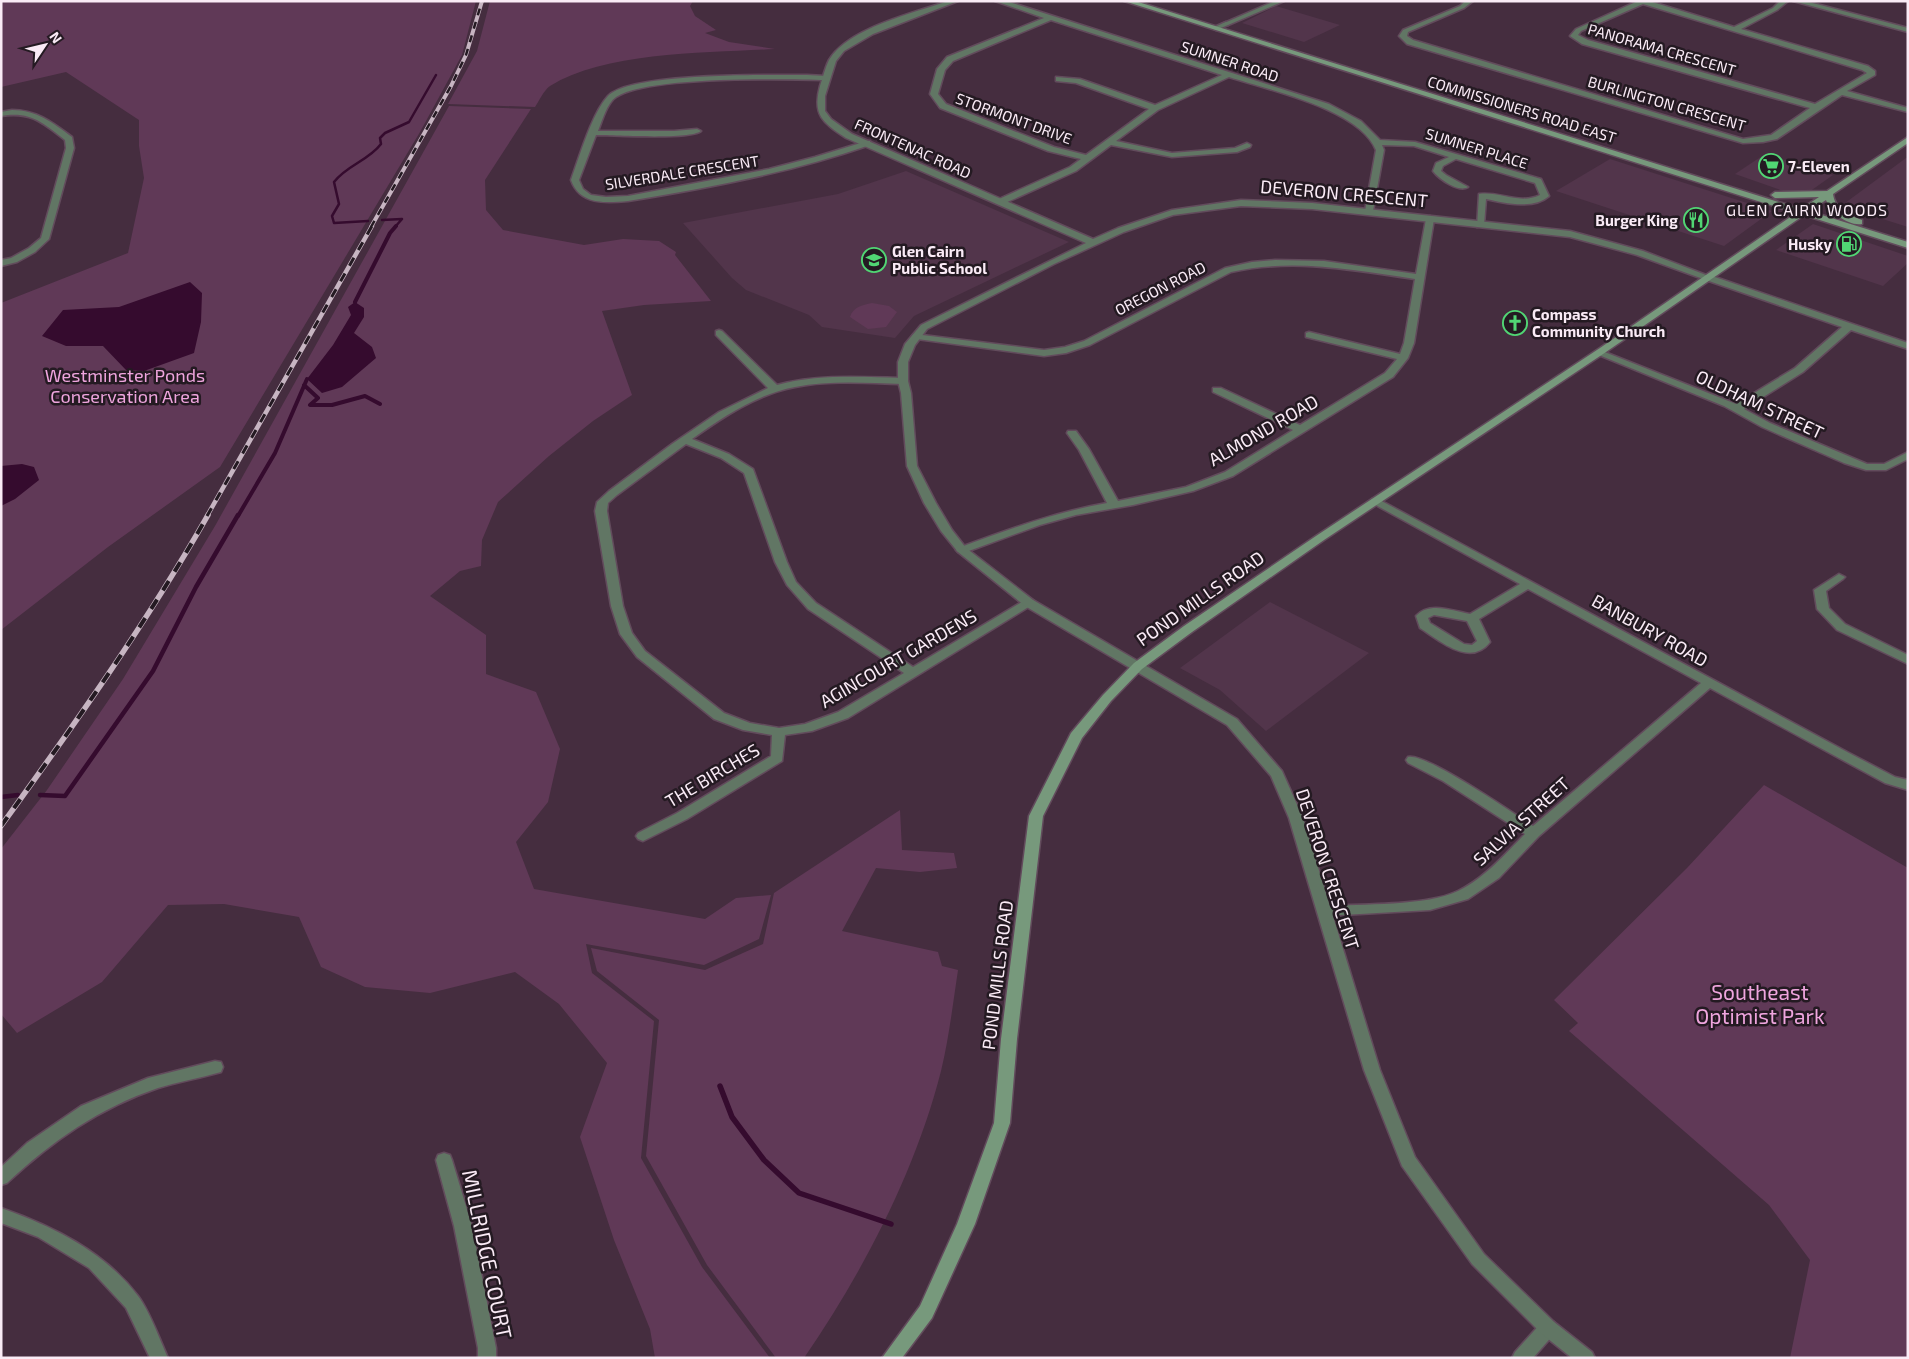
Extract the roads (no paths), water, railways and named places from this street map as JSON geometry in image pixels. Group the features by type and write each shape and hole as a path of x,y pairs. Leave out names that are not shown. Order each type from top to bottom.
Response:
{"main road":[{"name":"COMMISSIONERS ROAD EAST","path":"1127,1 1758,197 1908,237"},
{"name":"COMMISSIONERS ROAD EAST","path":"1148,1 1775,195 1840,223 1908,244"},
{"name":"POND MILLS ROAD","path":"892,1358 926,1312 966,1224 1002,1124 1009,1040 1036,816 1076,736 1107,698 1138,666 1188,629 1599,353 1908,139"},
{"path":"1775,195 1829,193 1829,200 1838,212 1861,223"},
{"path":"1758,197 1777,209 1786,224 1824,221 1840,223"}],"street":[{"name":"FRONTENAC ROAD","path":"955,1 862,36 834,60 826,78 819,103 821,113 833,125 849,136 1002,201 1092,242"},
{"name":"SUMNER ROAD","path":"998,1 1326,106 1360,124 1378,142"},
{"path":"1216,28 1281,1"},
{"name":"BURLINGTON CRESCENT","path":"1470,1 1462,7 1405,31 1403,36 1410,42 1743,141 1763,140 1774,137 1816,107 1872,73 1865,68 1641,1"},
{"name":"PANORAMA CRESCENT","path":"1641,1 1578,30 1574,36 1585,42 1816,107"},
{"path":"1735,29 1775,9 1785,1"},
{"path":"1796,1 1908,30"},
{"name":"STORMONT DRIVE","path":"1050,18 950,59 941,69 934,94 943,106 1044,146 1087,158"},
{"path":"1002,201 1073,169 1155,108 1228,75"},
{"name":"SILVERDALE CRESCENT","path":"826,78 751,78 633,87 611,97 575,180 578,189 588,197 602,199 640,196 758,175 826,158 867,143"},
{"path":"1059,79 1077,81 1155,108"},
{"path":"1841,92 1908,110"},
{"path":"1,114 24,111 34,114 69,139 70,148 45,240 20,256 1,263"},
{"path":"594,133 697,131"},
{"path":"1110,142 1172,155 1238,150 1247,145"},
{"path":"1369,211 1380,150 1378,142"},
{"name":"SUMNER PLACE","path":"1378,142 1415,144 1538,181 1545,196 1540,199 1511,201 1482,196 1480,224"},
{"path":"1456,156 1440,165 1437,171 1443,178 1464,187"},
{"name":"DEVERON CRESCENT","path":"1586,1358 1548,1328 1478,1259 1408,1161 1372,1070 1296,818 1277,774 1232,722 1029,603 962,550 930,504 912,466 906,393 903,381 903,362 910,344 924,327 1092,242 1147,220 1196,208 1241,203 1281,203 1369,211 1570,234 1640,253 1709,278"},
{"name":"ALMOND ROAD","path":"962,550 1036,523 1075,512 1189,489 1229,474 1389,375 1403,358 1409,343 1430,219"},
{"name":"OREGON ROAD","path":"917,336 1044,353 1066,350 1087,343 1228,270 1248,264 1271,261 1301,262 1421,277"},
{"path":"1709,278 1908,346"},
{"path":"1736,409 1799,370 1849,326"},
{"path":"720,333 774,388"},
{"path":"1309,335 1403,358"},
{"name":"OLDHAM STREET","path":"1599,353 1736,409 1830,453 1866,467 1886,467 1908,455"},
{"name":"AGINCOURT GARDENS","path":"903,381 821,379 774,388 728,410 613,492 603,502 601,511 617,606 626,634 641,654 719,716 748,727 779,732 807,728 843,715 1029,603"},
{"path":"1217,390 1300,429"},
{"path":"1072,433 1084,449 1114,505"},
{"path":"686,440 725,456 749,471 781,562 791,582 812,606 912,672"},
{"name":"BANBURY ROAD","path":"1376,501 1844,756 1890,780 1908,785"},
{"path":"1839,578 1820,590 1823,609 1841,627 1908,660"},
{"path":"1472,618 1484,642 1475,649 1461,648 1424,625 1422,616 1432,611 1472,618 1528,584"},
{"name":"SALVIA STREET","path":"1325,911 1430,905 1463,895 1494,874 1534,833 1710,682"},
{"name":"THE BIRCHES","path":"643,836 682,816 777,758 779,732"},
{"path":"1413,760 1448,778 1534,833"},
{"path":"1,1178 33,1148 87,1111 154,1083 215,1067"},
{"name":"MILLRIDGE COURT","path":"444,1160 463,1226 487,1348 487,1358"},
{"path":"1,1215 44,1232 95,1263 132,1302 159,1358"},
{"path":"1521,1358 1548,1328"}],"waterway":[{"path":"368,221 334,223 332,216 339,204 334,182 345,171 376,150 381,144 380,138 385,133 409,122 436,75"},
{"path":"382,220 402,219 395,227"},
{"path":"355,302 390,233 396,226"},
{"path":"304,385 307,379"},
{"path":"238,516 275,453 304,385"},
{"path":"304,385 318,398 310,405 332,405 365,396 380,404"},
{"path":"40,795 65,796 153,671 196,587 238,515"},
{"path":"1,797 18,795"},
{"path":"720,1086 732,1117 764,1160 799,1193 891,1224"}],"railway":[{"path":"371,227 451,86 466,55 482,1"},
{"path":"207,516 372,226"},
{"path":"1,826 135,635 208,515"}],"place":[{"name":"7-Eleven","path":"1771,166"},
{"name":"Burger King","path":"1696,220"},
{"name":"Husky","path":"1849,244"},
{"name":"Glen Cairn Public School","path":"874,260"},
{"name":"Compass Community Church","path":"1515,323"}],"district":[{"name":"GLEN CAIRN WOODS","path":"1807,209"}],"park label":[{"name":"Westminster Ponds Conservation Area","path":"125,385"},
{"name":"Southeast Optimist Park","path":"1760,1003"}]}
